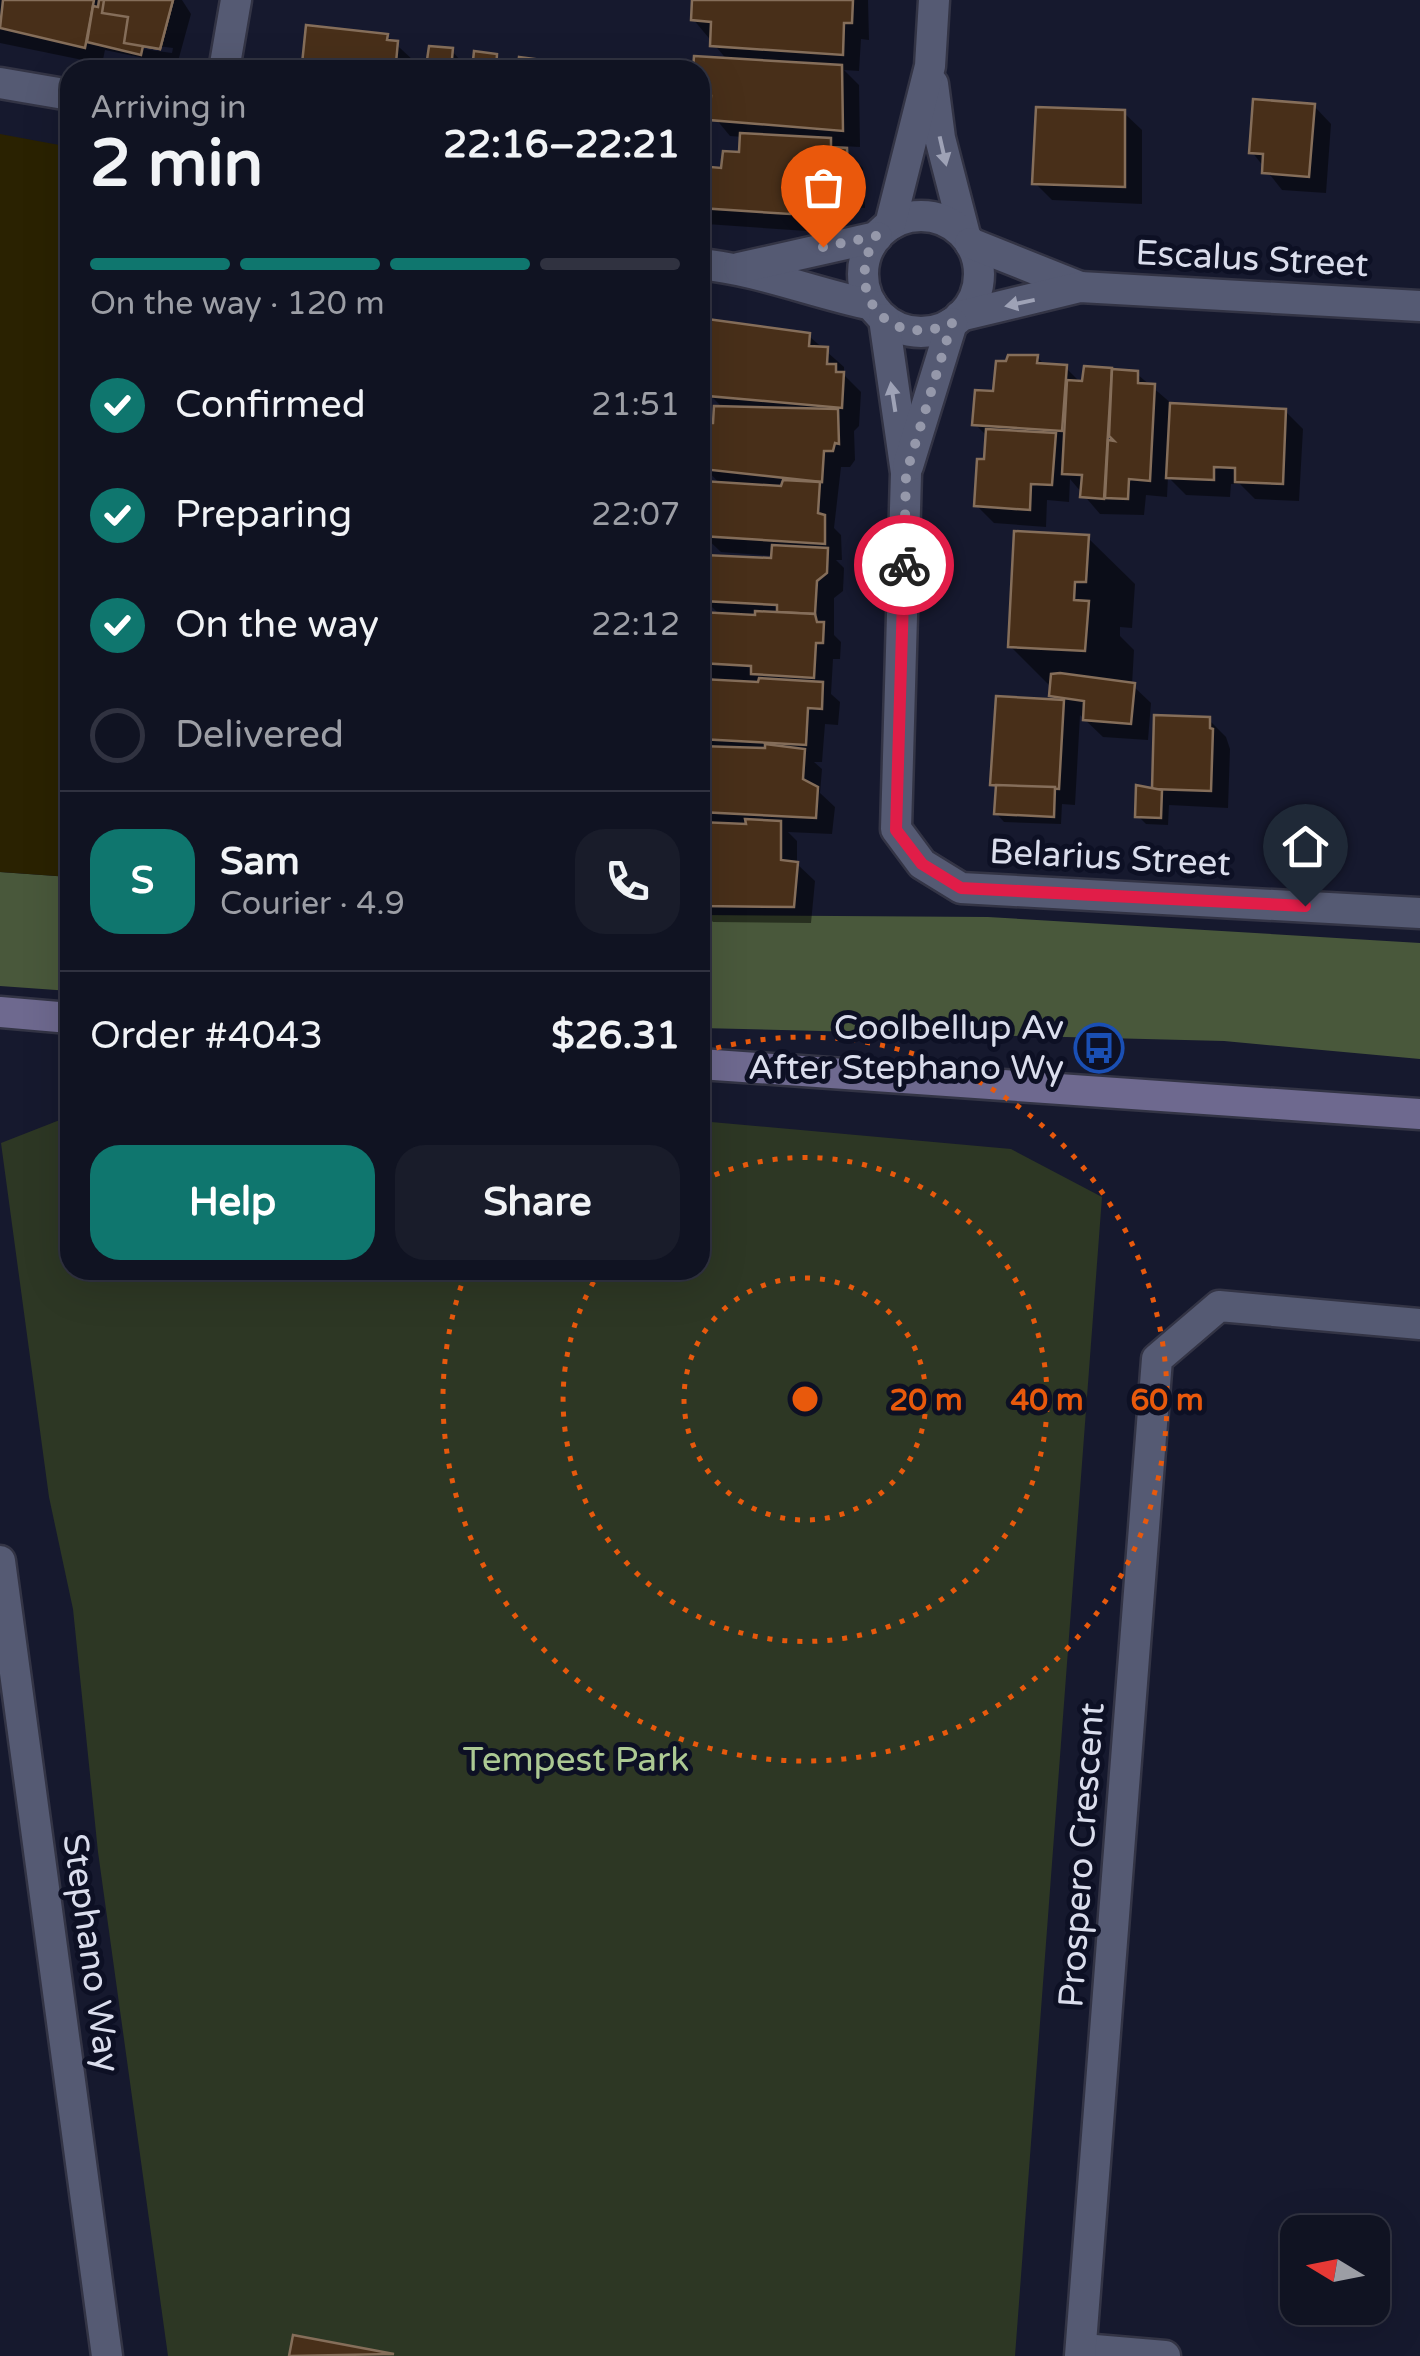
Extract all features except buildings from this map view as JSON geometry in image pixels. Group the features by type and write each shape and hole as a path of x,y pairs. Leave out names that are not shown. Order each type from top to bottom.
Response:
{"street":[{"path":"226,60 236,0"},
{"path":"906,474 956,320 973,300 978,282 978,261 967,239 940,138 930,66 934,0"},
{"path":"906,474 878,312 863,270 883,230 930,66"},
{"path":"0,83 60,93"},
{"path":"739,268 883,230 905,218 937,218 967,239 1080,288"},
{"path":"710,265 739,268 878,312 918,332 1080,288"},
{"name":"Escalus Street","path":"1080,288 1420,306"},
{"name":"Belarius Street","path":"906,474 896,830 922,864 961,888 1420,912"},
{"path":"0,1012 60,1017"},
{"path":"710,1065 1420,1114"},
{"name":"Prospero Crescent","path":"1082,2352 1157,1359 1219,1306 1420,1324"},
{"name":"Stephano Way","path":"0,1561 108,2356"},
{"path":"1082,2352 1166,2356"}],"green space":[{"path":"0,872 60,876 60,990 0,986"},
{"path":"710,915 988,917 1420,943 1420,1059 1224,1041 710,1028"},
{"name":"Tempest Park","path":"60,1120 60,1280 710,1280 710,1122 1011,1149 1102,1197 1015,2356 168,2356 98,1852 73,1609 49,1497 1,1143"}],"sand":[{"path":"0,134 60,145 60,876 0,872"}],"way so far":[{"path":"823,247 876,236 863,270 872,305 884,319 918,332 952,323 906,474 904,565"}],"place":[{"name":"Coolbellup Av After Stephano Wy","path":"1099,1048"}],"route":[{"path":"904,565 896,830 922,864 961,888 1305,906"}]}
